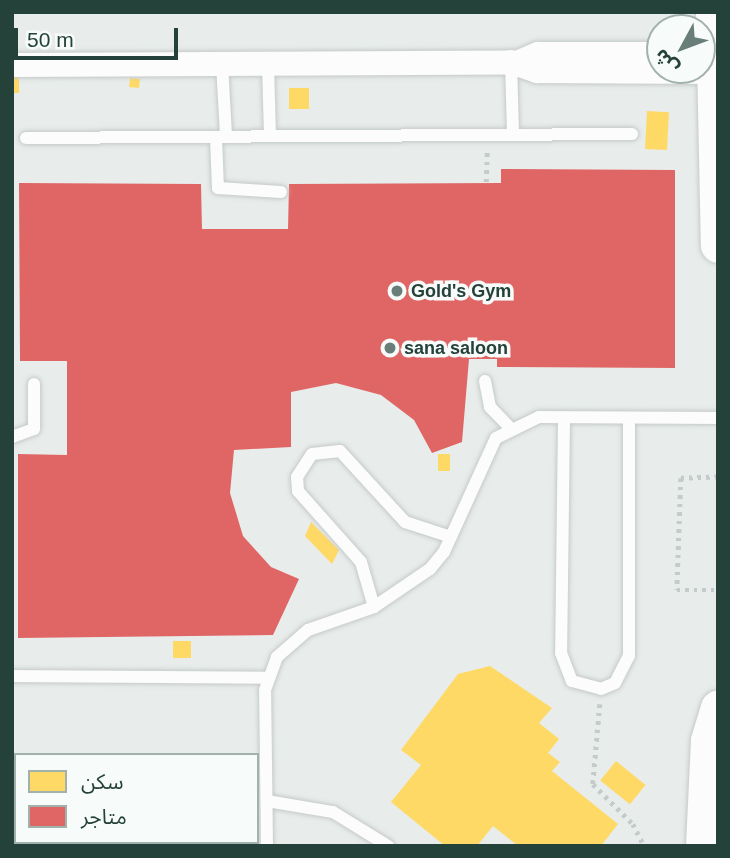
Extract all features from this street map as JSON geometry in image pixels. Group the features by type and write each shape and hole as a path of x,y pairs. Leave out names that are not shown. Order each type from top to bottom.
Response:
{"main road":[{"path":"710,84 718,245"},
{"path":"703,846 708,740 718,708"}],"street":[{"path":"12,65 515,62 538,54 646,54"},
{"path":"515,62 537,71 646,64"}],"lane":[{"path":"513,135 515,62"},
{"path":"222,64 218,188 281,192"},
{"path":"268,64 270,136"},
{"path":"26,138 632,134"},
{"path":"485,382 490,407 509,427"},
{"path":"12,437 34,429 34,384"},
{"path":"564,418 561,653 572,681 601,689 615,683 629,656 629,418"},
{"path":"267,846 268,678 277,657 308,630 374,607 430,569 452,537 486,452 509,427 564,418 718,418"},
{"path":"374,607 361,562 298,491 297,477 312,454 340,451 405,522 452,537"},
{"path":"12,676 268,678"},
{"path":"267,801 313,805 370,840 388,846"}],"path":[{"path":"477,148 487,149 486,182"},
{"path":"718,477 681,478 677,590 718,590"},
{"path":"601,689 593,784 634,824 644,846"}],"building: سكن":[{"path":"12,76 19,76 19,93 12,93"},
{"path":"130,78 140,79 139,88 129,87"},
{"path":"289,88 309,88 309,109 289,109"},
{"path":"647,111 669,112 667,150 645,149"},
{"path":"438,454 450,454 450,471 438,471"},
{"path":"311,522 339,550 332,564 305,536"},
{"path":"173,641 191,641 191,658 173,658"},
{"path":"490,666 552,708 539,723 559,739 548,753 560,762 552,771 618,824 601,846 518,846 493,826 477,846 445,846 391,802 421,765 401,750 458,674"},
{"path":"616,761 646,785 630,804 600,780"}],"building: متاجر":[{"path":"501,169 675,170 675,368 497,367 497,359 469,359 462,442 432,453 414,420 381,395 336,383 291,392 291,447 234,450 230,493 243,536 271,567 299,579 273,635 18,638 18,454 67,455 67,361 20,361 19,183 201,184 202,229 288,229 289,184 501,183"}],"place":[{"name":"Gold's Gym","path":"397,291"},
{"name":"sana saloon","path":"390,348"}]}
